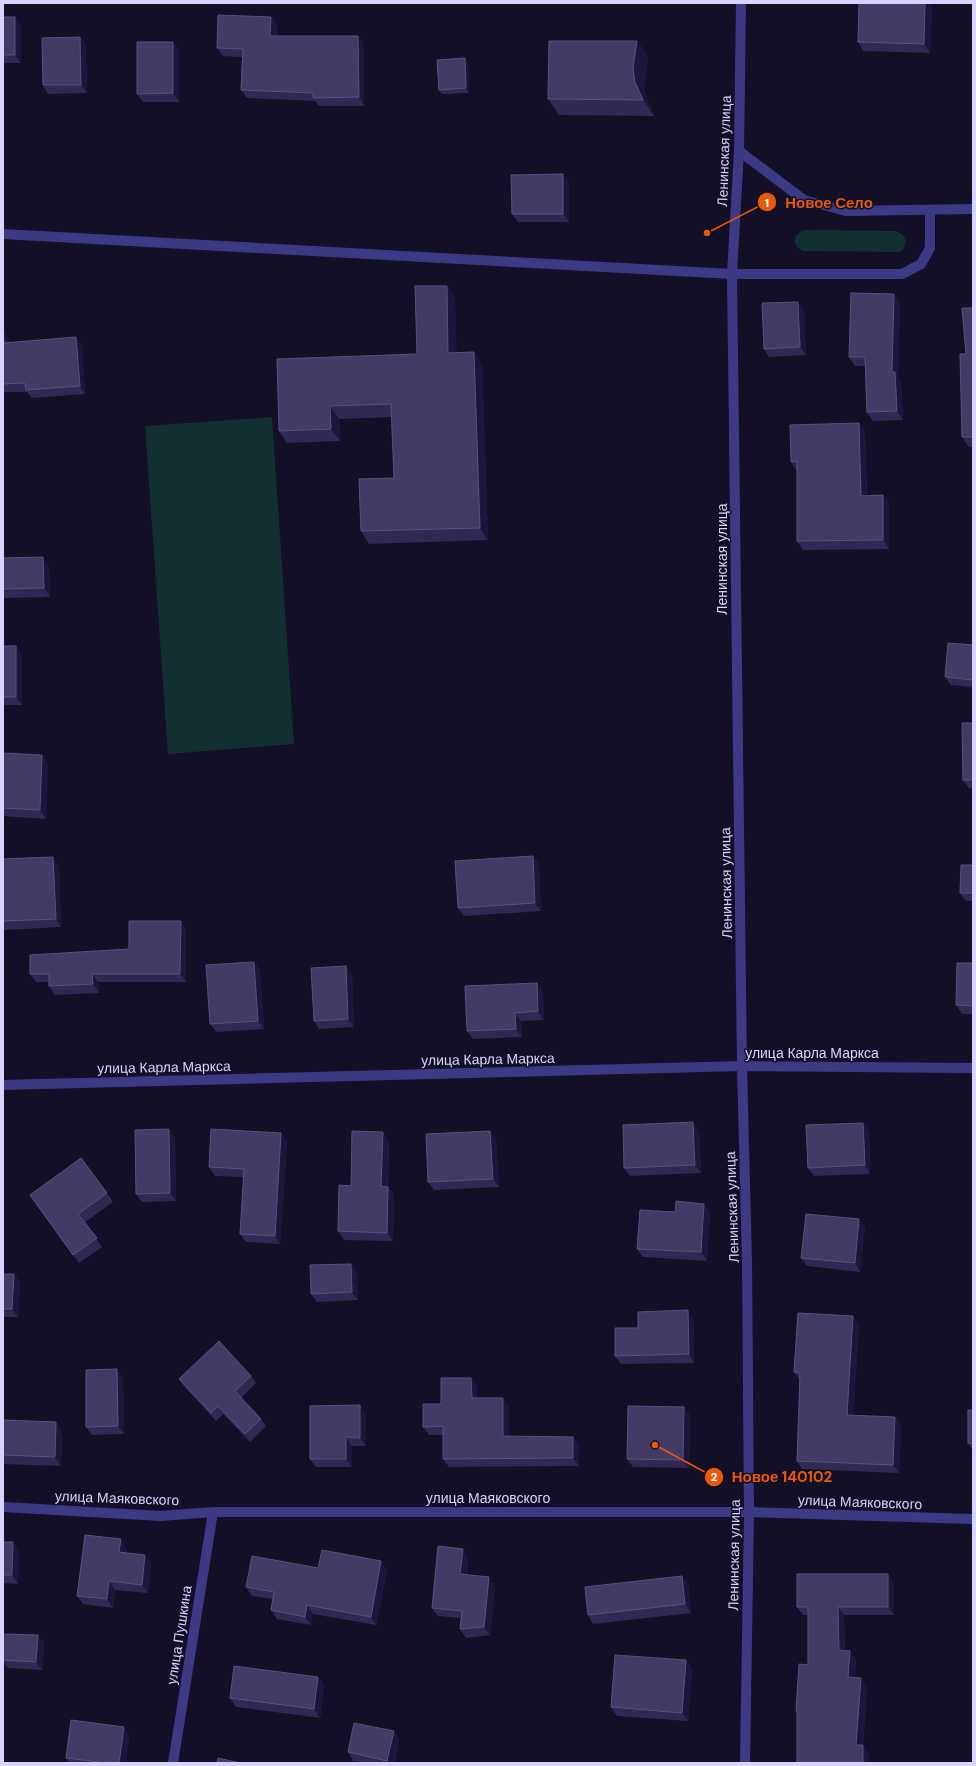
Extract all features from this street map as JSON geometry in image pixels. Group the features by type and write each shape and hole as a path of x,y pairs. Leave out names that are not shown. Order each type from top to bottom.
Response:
{"street":[{"name":"Ленинская улица","path":"742,3 739,151 732,274 742,1066 747,1262 749,1512 745,1763"},
{"path":"739,151 804,200 846,211 973,209"},
{"path":"3,234 732,274 902,274 921,264 930,248 930,210"},
{"name":"улица Карла Маркса","path":"3,1085 742,1066 973,1068"},
{"name":"улица Маяковского","path":"3,1507 161,1516 213,1512 749,1512 973,1519"},
{"name":"улица Пушкина","path":"173,1763 213,1512"}],"green space":[{"path":"805,230 896,231 904,237 906,242 902,251 896,252 804,251 797,247 795,240 798,234"},
{"path":"272,417 294,744 168,754 145,426"}],"building":[{"path":"859,3 925,3 924,44 858,42"},
{"path":"218,15 271,17 270,36 358,36 359,97 313,98 313,93 241,90 243,49 217,48"},
{"path":"3,17 15,17 15,55 3,55"},
{"path":"80,37 81,85 43,85 42,38"},
{"path":"549,41 637,41 633,68 635,82 643,100 548,99"},
{"path":"137,42 173,42 173,93 137,94"},
{"path":"465,58 466,88 439,90 437,60"},
{"path":"563,174 563,214 512,214 511,175"},
{"path":"415,286 447,286 448,353 474,352 480,528 361,531 359,479 394,478 391,404 330,406 331,429 279,431 277,359 417,354"},
{"path":"851,293 894,294 892,372 895,372 897,411 867,412 865,357 849,357"},
{"path":"798,302 800,347 764,349 762,303"},
{"path":"962,308 973,308 973,437 962,437 960,354 966,354"},
{"path":"3,331 4,343 76,337 80,386 26,390 25,383 3,384"},
{"path":"859,423 861,496 883,495 883,540 797,541 797,461 791,462 790,425"},
{"path":"43,557 44,588 3,589 3,558"},
{"path":"948,643 973,645 973,680 945,677"},
{"path":"3,646 16,646 16,697 3,697"},
{"path":"962,723 973,723 973,780 963,780"},
{"path":"3,753 42,755 40,810 3,808"},
{"path":"533,856 535,903 458,908 455,861"},
{"path":"53,857 56,919 3,921 3,859"},
{"path":"961,865 973,865 973,893 960,893"},
{"path":"129,921 181,921 180,974 92,974 93,984 49,986 49,974 30,974 30,955 129,949"},
{"path":"254,962 258,1021 210,1024 206,965"},
{"path":"957,963 973,963 973,1006 956,1005"},
{"path":"346,966 348,1019 314,1021 311,968"},
{"path":"537,983 538,1011 515,1013 516,1029 467,1031 465,986"},
{"path":"693,1122 695,1165 624,1168 623,1125"},
{"path":"863,1123 865,1165 808,1168 806,1125"},
{"path":"169,1129 170,1193 136,1194 135,1130"},
{"path":"211,1129 281,1133 275,1236 240,1234 244,1169 209,1167"},
{"path":"352,1131 383,1132 381,1186 388,1187 387,1233 338,1231 339,1185 351,1186"},
{"path":"490,1131 493,1179 428,1182 426,1134"},
{"path":"81,1158 107,1193 78,1214 97,1238 73,1255 30,1195"},
{"path":"676,1201 704,1204 701,1252 637,1249 640,1210 675,1212"},
{"path":"806,1214 859,1219 855,1263 801,1258"},
{"path":"351,1264 352,1292 311,1294 310,1265"},
{"path":"3,1274 14,1274 12,1309 3,1309"},
{"path":"688,1310 689,1354 615,1356 615,1328 638,1328 638,1312"},
{"path":"798,1313 853,1316 847,1415 895,1417 893,1465 797,1461 800,1373 794,1372"},
{"path":"219,1341 251,1376 235,1391 261,1419 245,1434 218,1406 211,1413 179,1379"},
{"path":"117,1369 118,1426 86,1427 86,1370"},
{"path":"441,1378 471,1378 472,1398 503,1398 503,1436 573,1437 573,1458 443,1459 443,1426 423,1427 423,1404 441,1404"},
{"path":"360,1405 360,1438 346,1437 346,1459 310,1459 310,1406"},
{"path":"628,1406 684,1407 683,1460 627,1459"},
{"path":"968,1410 973,1410 973,1443 968,1443"},
{"path":"3,1420 56,1422 55,1457 3,1455"},
{"path":"85,1535 121,1539 119,1552 145,1555 142,1585 109,1581 107,1599 77,1596"},
{"path":"3,1542 13,1542 12,1575 3,1575"},
{"path":"438,1546 463,1549 460,1574 489,1577 484,1627 460,1629 462,1611 432,1608"},
{"path":"322,1550 381,1561 371,1617 307,1605 305,1617 271,1610 274,1592 246,1587 252,1556 318,1568"},
{"path":"797,1574 888,1574 888,1607 838,1607 839,1650 850,1651 848,1677 861,1678 856,1745 863,1745 863,1763 797,1763 796,1711 799,1664 808,1665 808,1607 797,1607"},
{"path":"682,1576 685,1604 588,1615 585,1587"},
{"path":"3,1634 38,1635 36,1662 3,1660"},
{"path":"615,1655 686,1660 682,1713 611,1707"},
{"path":"234,1666 318,1677 314,1709 230,1698"},
{"path":"71,1720 124,1727 119,1763 66,1758"},
{"path":"354,1723 394,1731 387,1761 348,1752"},
{"path":"218,1758 240,1763 217,1763"}],"place":[{"name":"Новое Село","path":"707,233"},
{"name":"Новое 140102","path":"655,1445"}]}
